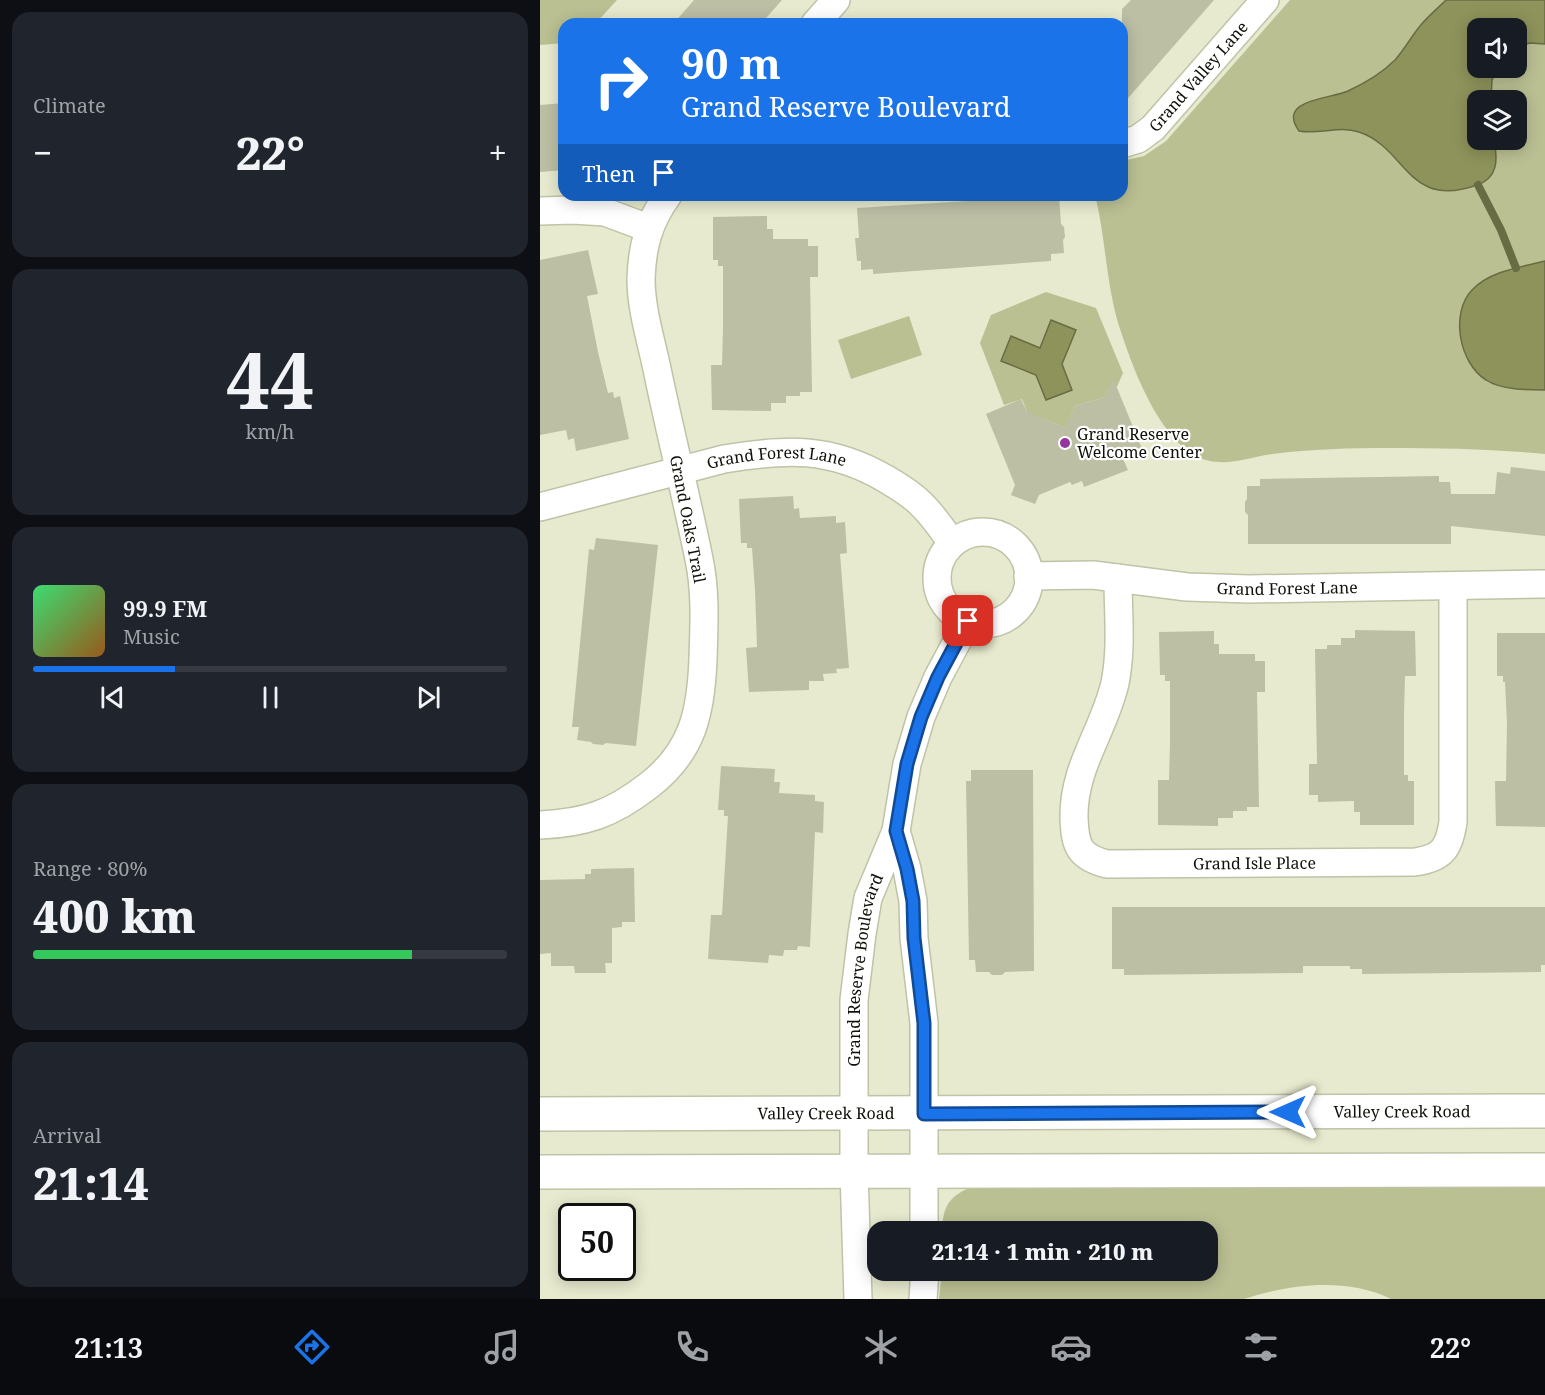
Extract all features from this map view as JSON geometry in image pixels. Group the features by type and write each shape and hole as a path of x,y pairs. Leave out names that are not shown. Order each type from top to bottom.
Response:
{"main road":[{"name":"Valley Creek Road","path":"540,1114 1545,1111"},
{"path":"540,1172 1545,1170"}],"street":[{"path":"820,18 836,0"},
{"name":"Grand Valley Lane","path":"1128,142 1138,139 1154,128 1266,0"},
{"path":"540,211 605,212 648,228 665,201"},
{"name":"Grand Oaks Trail","path":"540,825 573,823 607,814 663,775 681,753 694,727 701,697 705,614 700,562 650,338 642,288 642,264 648,228"},
{"name":"Grand Forest Lane","path":"540,507 724,459 786,452 828,455 861,465 905,490 932,516 952,543"},
{"path":"982,532 998,534 1011,542 1022,554 1028,568 1028,576 1025,595 1018,607 995,622 968,621 953,613 943,601 937,586 937,570 942,555 952,543 966,535 982,532"},
{"name":"Grand Forest Lane","path":"1028,576 1074,574 1187,587 1249,589 1545,584"},
{"name":"Grand Isle Place","path":"1118,578 1117,673 1111,698 1083,763 1076,789 1074,810 1074,837 1080,850 1092,861 1107,864 1415,862 1431,860 1443,851 1451,837 1453,822 1453,586"},
{"name":"Grand Reserve Boulevard","path":"858,1299 854,1000 862,933 868,898 878,869 896,831 907,764 921,717 938,677 968,621"},
{"name":"Grand Reserve Boulevard","path":"896,831 913,901 914,938 924,1023 924,1221"},
{"path":"923,1299 924,1281"}],"shaded area":[{"path":"540,0 617,0 600,18 558,18 558,44 540,45"},
{"path":"1290,0 1545,0 1545,454 1390,448 1287,452 1224,462 1205,460 1196,456 1182,446 1159,418 1140,381 1115,313 1096,201 1128,201 1128,160 1144,156 1166,141"},
{"path":"1446,0 1545,0 1545,44 1527,44 1527,18 1467,18 1467,78 1493,78 1492,90 1467,90 1467,150 1495,150 1496,161 1493,173 1484,182 1454,191 1436,190 1422,183 1375,140 1359,132 1344,129 1299,131 1294,120 1295,112 1300,106 1348,91 1379,73 1395,60 1423,23"},
{"path":"1545,261 1545,390 1499,386 1486,380 1477,372 1469,362 1464,350 1460,324 1465,300 1472,290 1488,278"},
{"path":"1046,292 1096,308 1123,373 1115,391 1109,388 1105,397 1075,406 1071,416 1076,428 1071,430 1041,418 1037,426 1033,427 1022,399 1004,405 980,343 991,315"},
{"path":"909,316 922,355 851,379 838,340"},
{"path":"1051,320 1076,330 1062,364 1072,390 1046,400 1036,375 1001,361 1011,336 1040,348"},
{"path":"1545,1185 1545,1299 1391,1299 1356,1288 1318,1285 1280,1290 1244,1299 939,1299 941,1281 1218,1281 1218,1221 943,1221 946,1209 952,1199 971,1187"}],"building":[{"path":"694,0 782,0 766,18 678,18"},
{"path":"1131,0 1214,0 1128,98 1128,18 1122,18 1122,9"},
{"path":"558,104 558,170 540,172 540,105"},
{"path":"966,201 1059,201 1061,224 1064,227 1065,237 1063,240 1064,253 1051,254 1051,261 873,274 873,269 861,270 861,261 857,261 855,238 859,238 857,208"},
{"path":"767,216 767,229 773,229 773,239 808,239 808,246 818,246 818,277 810,277 812,392 800,392 800,396 786,396 786,403 771,403 771,411 712,410 711,365 722,365 723,328 723,266 718,266 718,260 713,260 713,217"},
{"path":"588,250 598,294 587,296 598,352 608,393 613,392 614,398 620,396 629,439 576,451 574,438 568,440 566,430 540,435 540,260"},
{"name":"Grand Reserve Welcome Center","path":"1113,378 1143,451 1123,459 1128,470 1084,487 1082,481 1072,485 1070,482 1039,495 1035,504 1011,495 1015,485 986,414 1021,399 1027,412 1066,428 1075,406 1105,397"},
{"path":"1511,467 1545,471 1545,536 1451,526 1451,544 1248,544 1248,515 1245,512 1247,486 1260,486 1260,479 1439,476 1439,482 1450,482 1451,494 1495,494 1497,472 1510,474"},
{"path":"793,496 794,509 799,508 800,518 836,516 836,523 845,522 847,553 840,554 849,668 836,669 837,673 823,674 824,681 809,681 809,690 749,692 746,648 757,647 755,590 752,548 747,548 747,543 741,543 739,499"},
{"path":"596,538 658,545 636,746 593,744 577,740 579,727 572,727 589,549 594,550"},
{"path":"1355,630 1415,631 1416,676 1405,676 1404,713 1404,775 1408,775 1408,781 1414,781 1414,825 1360,825 1360,812 1354,812 1354,801 1318,802 1318,795 1309,795 1309,764 1317,764 1315,649 1327,649 1327,645 1341,645 1341,638 1355,638"},
{"path":"1214,631 1214,644 1219,644 1219,654 1255,654 1255,661 1265,661 1265,692 1257,692 1259,807 1247,807 1247,811 1233,811 1233,818 1218,818 1218,826 1158,825 1158,780 1169,780 1170,743 1170,681 1165,681 1165,675 1160,675 1159,632"},
{"path":"1497,633 1545,633 1545,827 1496,826 1495,781 1506,781 1507,723 1505,682 1503,682 1503,676 1497,676"},
{"path":"721,766 775,769 774,782 780,782 779,793 815,795 815,801 824,802 823,833 815,832 810,947 798,946 797,950 784,950 783,956 769,955 768,963 708,959 711,915 722,915 728,816 724,816 724,810 718,810"},
{"path":"971,770 1033,770 1034,971 992,975 989,972 976,972 975,960 969,960 966,781 971,781"},
{"path":"634,868 635,922 622,922 622,927 612,928 612,963 605,963 606,973 575,973 574,966 551,966 551,953 540,954 540,880 585,879 585,874 591,874 591,869"},
{"path":"1112,907 1545,907 1545,965 1541,965 1541,972 1362,974 1362,969 1350,969 1350,966 1303,966 1303,973 1124,975 1124,969 1112,969"}],"waterway":[{"path":"1478,185 1501,230 1516,268"}],"place":[{"name":"Grand Reserve Welcome Center","path":"1065,443"}],"route":[{"path":"968,621 938,677 921,717 907,764 896,831 913,901 914,938 924,1023 924,1114 1288,1112"}]}
